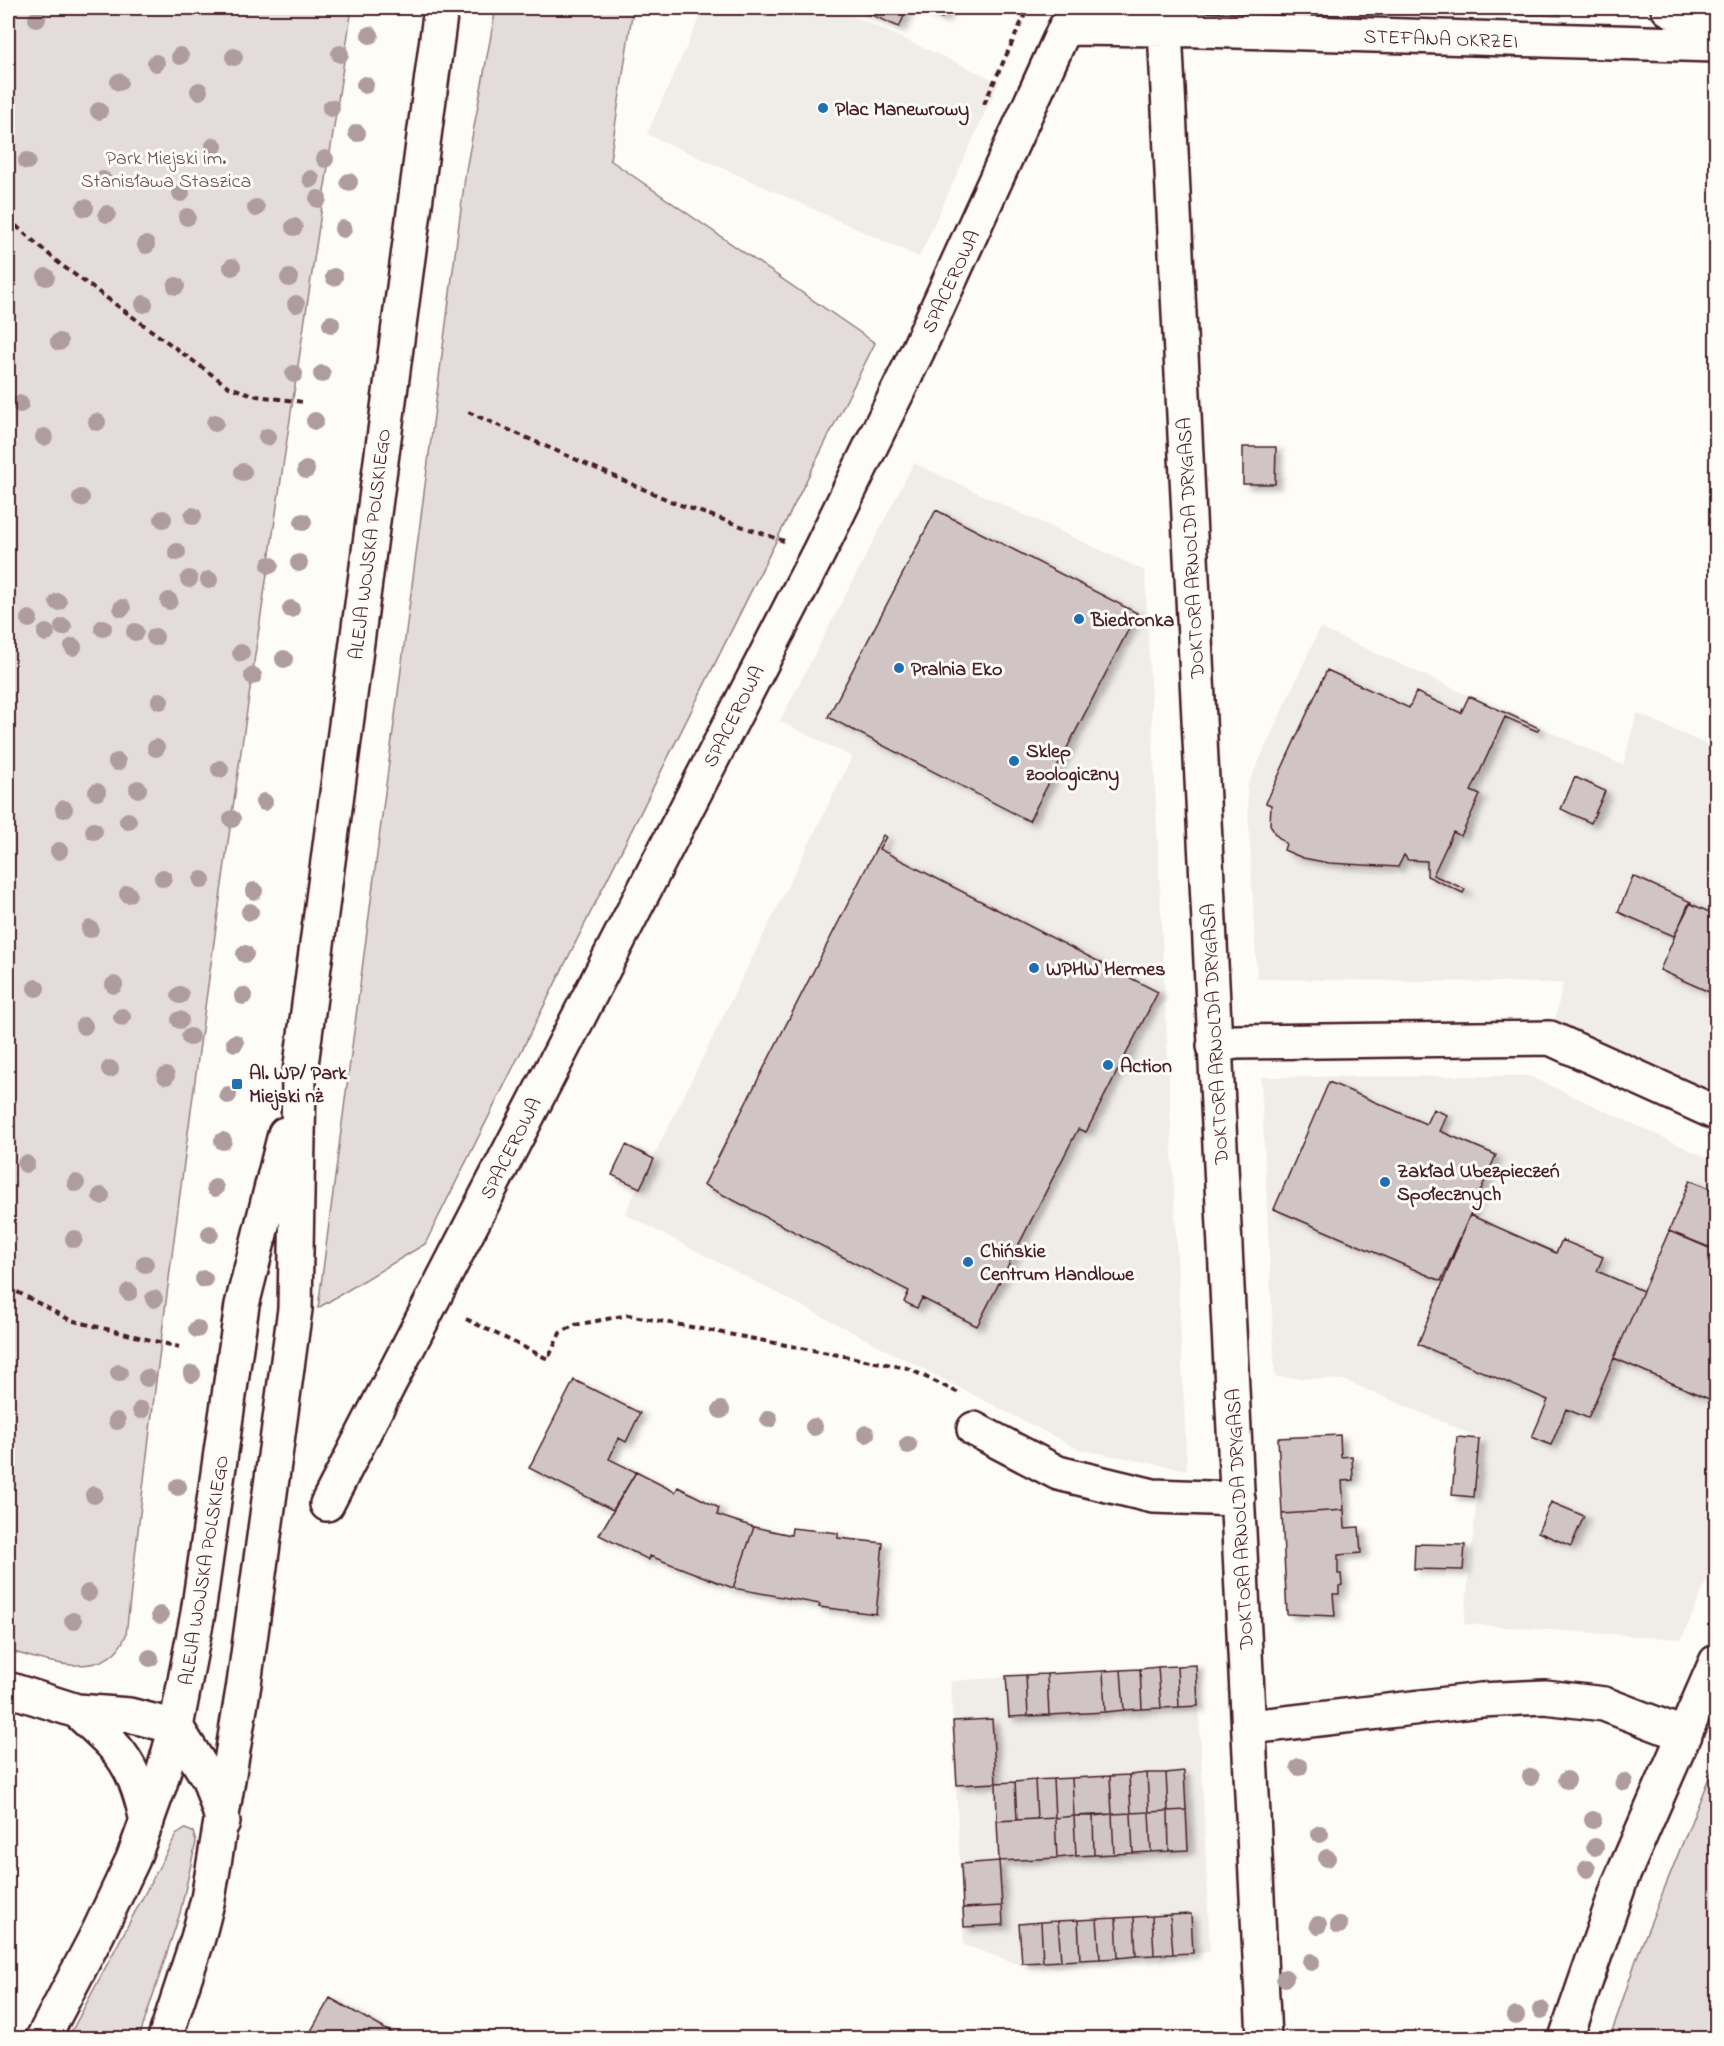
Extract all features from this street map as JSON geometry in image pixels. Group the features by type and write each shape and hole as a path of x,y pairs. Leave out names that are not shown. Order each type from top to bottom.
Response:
{"street":[{"name":"ALEJA WOJSKA POLSKIEGO","path":"165,2038 198,1938 223,1822 243,1694 295,1309 299,1080 441,8"},
{"path":"1668,8 1716,34"},
{"name":"STEFANA OKRZEI","path":"1165,18 1716,45"},
{"name":"SPACEROWA","path":"327,1504 819,552 917,352 1065,28 1165,18"},
{"name":"DOKTORA ARNOLDA DRYGASA","path":"1165,18 1214,1046 1251,1727 1264,2038"},
{"path":"1214,1046 1236,1042 1550,1038 1716,1113"},
{"name":"ALEJA WOJSKA POLSKIEGO","path":"43,2038 114,1901 147,1822 176,1727 198,1613 242,1305 299,1080"},
{"path":"974,1429 1058,1473 1153,1496 1238,1500"},
{"path":"1566,2038 1620,1882 1716,1662"},
{"path":"8,1689 76,1711 129,1715 176,1727 202,1765 223,1822"},
{"path":"1251,1727 1481,1700 1545,1697 1604,1704 1685,1735"},
{"path":"76,1711 126,1759 142,1797 147,1822"}],"path":[{"path":"984,104 1028,8"},
{"path":"8,219 60,264 229,387 257,396 303,402"},
{"path":"468,412 675,503 819,552"},
{"path":"8,1287 70,1320 179,1347"},
{"path":"430,1302 548,1359 560,1333 575,1325 628,1315 907,1368 965,1396"}],"shaded area":[{"name":"Plac Manewrowy","path":"704,8 835,8 999,82 919,257 647,134"},
{"path":"914,463 1145,571 1187,1470 1078,1449 625,1214 852,757 780,721"},
{"path":"1320,628 1623,765 1637,713 1716,749 1716,1092 1554,1024 1563,983 1257,979 1247,787"},
{"path":"1529,1076 1716,1162 1716,1558 1682,1639 1464,1624 1483,1439 1344,1380 1275,1377 1261,1077"},
{"path":"1197,1664 1210,1952 1021,1965 964,1945 951,1681"}],"green space":[{"name":"Park Miejski im. Stanisława Staszica","path":"8,8 352,8 231,820 176,1227 126,1635 117,1650 105,1660 74,1665 39,1659 8,1650"},
{"path":"496,8 633,8 610,160 875,343 425,1244 318,1308 466,170"},
{"path":"1342,8 1546,8 1562,16"},
{"path":"1716,1760 1716,2038 1610,2038 1638,1954"},
{"path":"185,1829 193,1832 196,1842 180,1913 139,2038 68,2038 176,1835"}],"building":[{"path":"856,8 895,8 906,12 899,27"},
{"path":"920,8 948,8 942,18"},
{"path":"1243,447 1276,447 1275,484 1243,484"},
{"path":"936,510 1137,613 1029,821 828,717"},
{"path":"1327,670 1409,708 1416,692 1461,713 1469,696 1539,728 1537,731 1505,717 1471,791 1480,795 1461,836 1453,832 1433,875 1465,889 1463,893 1427,876 1427,861 1408,860 1404,855 1398,867 1329,863 1303,858 1284,850 1286,844 1275,834 1270,824 1271,805 1266,803"},
{"path":"1575,777 1605,791 1591,823 1561,809"},
{"path":"883,835 886,837 879,849 1158,992 1086,1132 1078,1129 977,1326 922,1298 917,1308 904,1302 909,1291 704,1185"},
{"path":"1633,876 1691,902 1674,936 1618,912"},
{"path":"1689,903 1716,915 1716,995 1660,970"},
{"name":"Zakład Ubezpieczeń Społecznych","path":"1329,1082 1426,1124 1433,1109 1447,1115 1440,1131 1496,1155 1441,1281 1274,1209"},
{"path":"626,1145 654,1159 640,1188 612,1175"},
{"path":"1690,1180 1716,1191 1716,1250 1669,1231"},
{"path":"1470,1215 1556,1253 1562,1240 1603,1257 1597,1271 1643,1291 1588,1418 1566,1409 1551,1445 1532,1437 1548,1400 1418,1344"},
{"path":"1669,1231 1716,1251 1716,1402 1614,1358"},
{"path":"574,1380 640,1413 626,1442 619,1438 609,1459 636,1472 613,1510 529,1468"},
{"path":"1340,1435 1341,1457 1352,1456 1353,1480 1342,1481 1344,1510 1282,1514 1278,1438"},
{"path":"1457,1437 1479,1439 1474,1497 1452,1495"},
{"path":"636,1472 675,1492 678,1487 719,1508 717,1515 754,1527 733,1588 650,1556 649,1560 599,1535"},
{"path":"1551,1502 1584,1516 1571,1546 1538,1532"},
{"path":"1344,1510 1345,1528 1359,1527 1361,1553 1338,1555 1338,1574 1341,1574 1342,1585 1339,1586 1339,1594 1333,1594 1335,1616 1287,1614 1282,1514"},
{"path":"754,1527 791,1535 792,1528 838,1533 838,1538 883,1543 876,1614 819,1607 820,1604 733,1588"},
{"path":"1415,1544 1465,1545 1463,1570 1414,1569"},
{"path":"1196,1665 1198,1706 1179,1707 1177,1666"},
{"path":"1177,1666 1179,1707 1161,1708 1158,1667"},
{"path":"1158,1667 1161,1708 1142,1709 1140,1669"},
{"path":"1140,1669 1142,1709 1124,1710 1121,1670"},
{"path":"1121,1670 1124,1710 1105,1712 1103,1671"},
{"path":"1103,1671 1105,1712 1049,1715 1047,1674"},
{"path":"1047,1674 1049,1715 1028,1716 1026,1675"},
{"path":"1026,1675 1028,1716 1009,1717 1006,1676"},
{"path":"992,1719 996,1783 957,1785 953,1721"},
{"path":"1184,1771 1186,1810 1168,1811 1166,1773"},
{"path":"1147,1773 1166,1773 1168,1811 1149,1812"},
{"path":"1147,1773 1149,1812 1131,1813 1129,1775"},
{"path":"1129,1775 1131,1813 1112,1814 1110,1776"},
{"path":"1110,1776 1112,1814 1074,1816 1072,1778"},
{"path":"1072,1778 1074,1816 1055,1818 1053,1779"},
{"path":"1053,1779 1055,1818 1037,1819 1035,1780"},
{"path":"1035,1780 1037,1819 1017,1820 1015,1782"},
{"path":"1015,1782 1017,1820 997,1821 996,1783"},
{"path":"1186,1810 1188,1850 1169,1851 1168,1811"},
{"path":"1168,1811 1169,1851 1151,1852 1149,1812"},
{"path":"1149,1812 1151,1852 1133,1853 1131,1813"},
{"path":"1131,1813 1133,1853 1114,1854 1112,1814"},
{"path":"1112,1814 1114,1854 1094,1855 1093,1816"},
{"path":"1074,1816 1093,1816 1094,1855 1076,1856"},
{"path":"1074,1816 1076,1856 1057,1858 1055,1818"},
{"path":"1055,1818 1057,1858 999,1861 997,1821"},
{"path":"999,1861 1002,1906 963,1908 961,1864"},
{"path":"1002,1906 1003,1925 964,1927 963,1908"},
{"path":"1191,1914 1193,1953 1173,1954 1170,1915"},
{"path":"1170,1915 1173,1954 1154,1955 1152,1916"},
{"path":"1152,1916 1154,1955 1136,1956 1134,1917"},
{"path":"1134,1917 1136,1956 1118,1958 1116,1918"},
{"path":"1116,1918 1118,1958 1100,1959 1097,1919"},
{"path":"1097,1919 1100,1959 1080,1960 1078,1920"},
{"path":"1078,1920 1080,1960 1061,1961 1058,1921"},
{"path":"1058,1921 1061,1961 1043,1962 1041,1922"},
{"path":"1041,1922 1043,1962 1022,1963 1019,1924"},
{"path":"330,1998 401,2038 307,2038"}],"place":[{"name":"Plac Manewrowy","path":"823,108"},
{"name":"Biedronka","path":"1079,619"},
{"name":"Pralnia Eko","path":"899,668"},
{"name":"Sklep zoologiczny","path":"1014,761"},
{"name":"WPHW Hermes","path":"1034,968"},
{"name":"Action","path":"1108,1065"},
{"name":"Al. WP/ Park Miejski nż","path":"237,1084"},
{"name":"Zakład Ubezpieczeń Społecznych","path":"1385,1182"},
{"name":"Chińskie Centrum Handlowe","path":"968,1262"}]}
